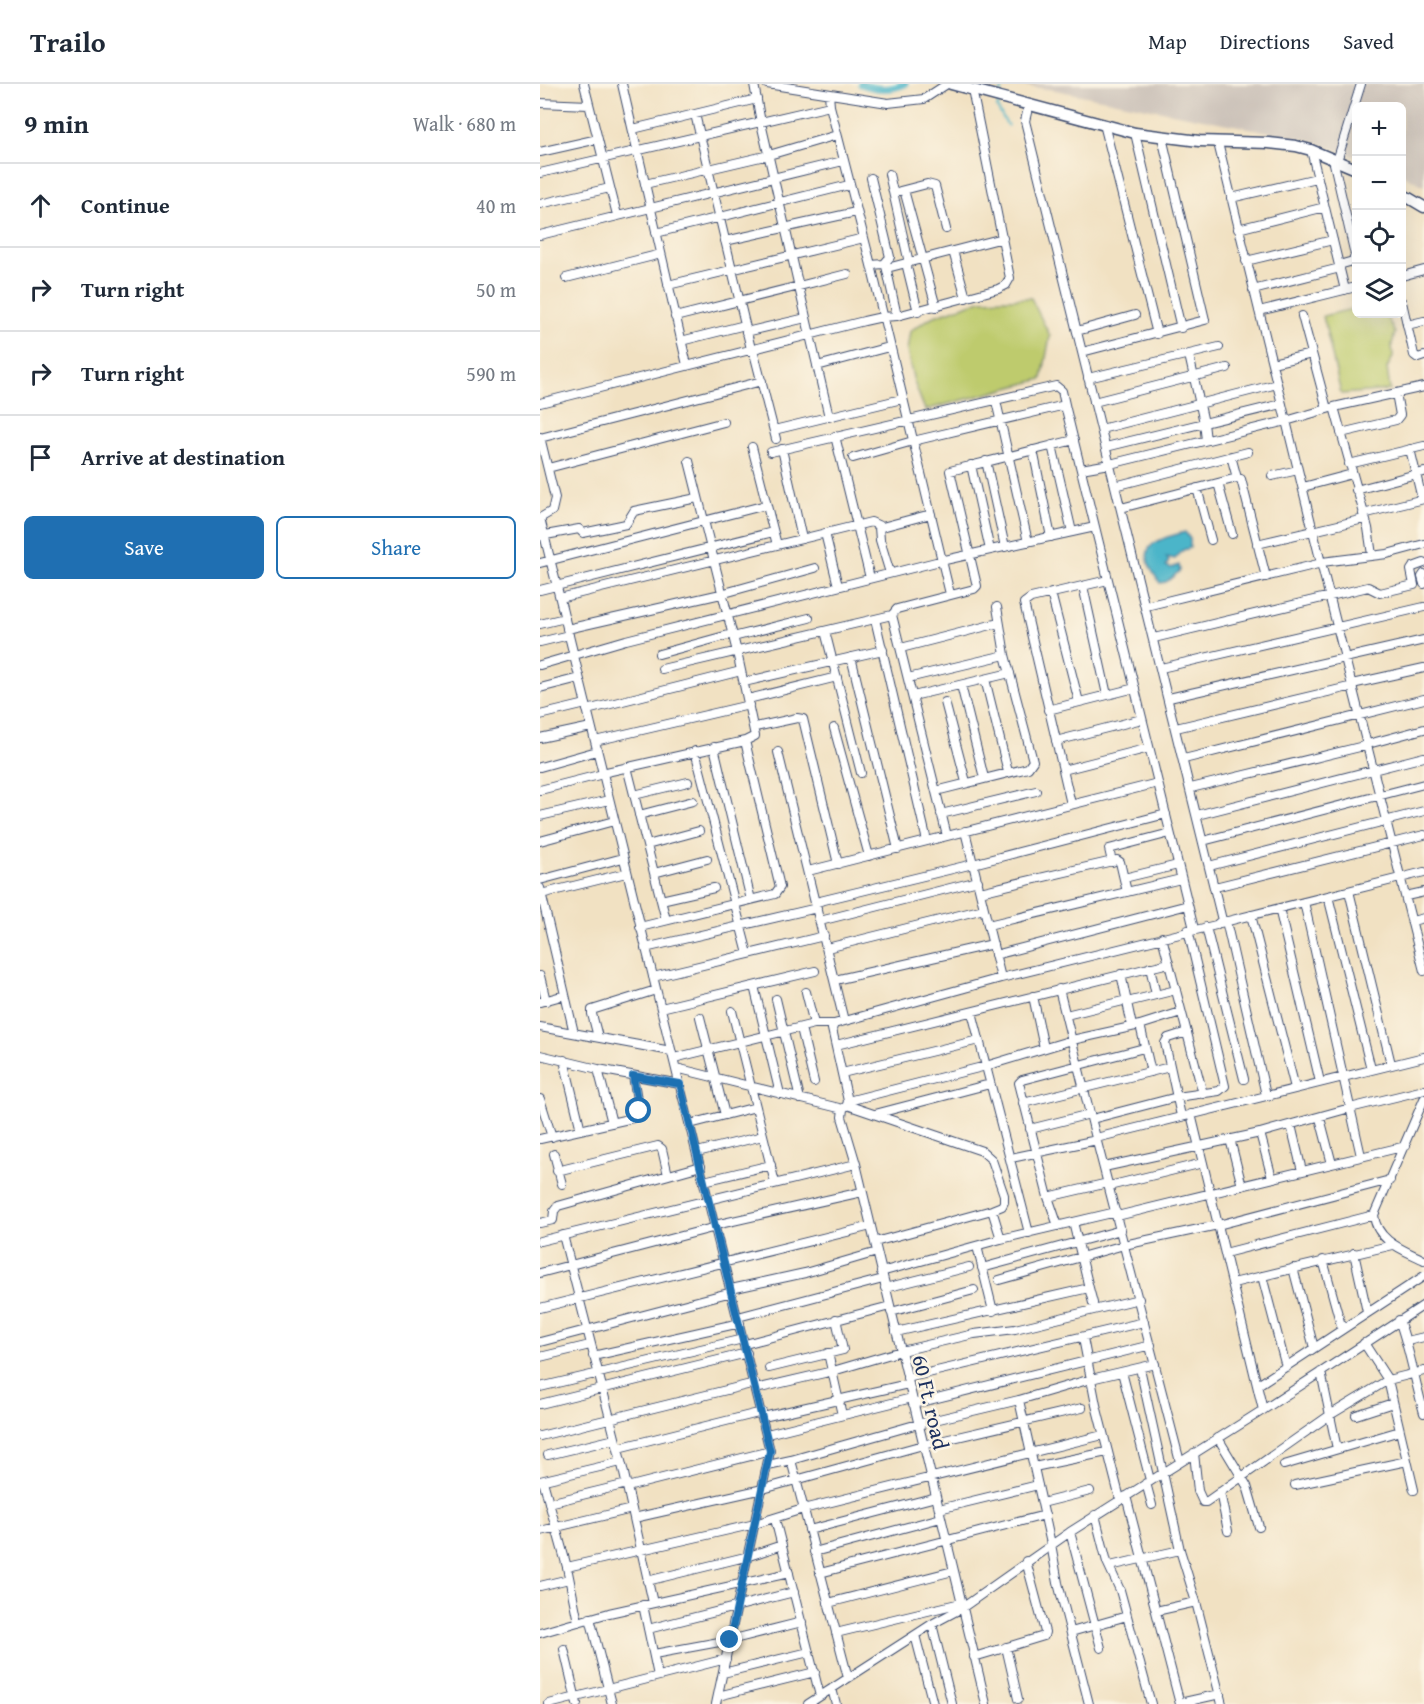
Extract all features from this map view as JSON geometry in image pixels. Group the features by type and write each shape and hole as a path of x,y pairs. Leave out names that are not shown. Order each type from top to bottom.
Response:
{"main road":[{"path":"949,84 1135,133 1218,143 1269,143 1311,150 1352,168"},
{"path":"1406,197 1424,207"}],"street":[{"path":"584,84 617,215"},
{"path":"622,84 687,365"},
{"path":"754,84 829,417"},
{"path":"767,84 888,103 924,99 949,84"},
{"path":"1253,290 1353,261 1355,257 1335,160 1361,84"},
{"path":"540,404 882,317 918,312 1006,285 1010,278 972,89"},
{"path":"829,94 849,185 871,265 889,348 950,594"},
{"path":"633,129 757,99"},
{"path":"540,103 589,105"},
{"path":"1029,104 1025,121 1266,1095"},
{"path":"540,173 830,106"},
{"path":"695,114 739,302 775,434 829,417 902,399"},
{"path":"1104,124 1157,334"},
{"path":"1135,133 1181,328"},
{"path":"645,184 769,155 837,135"},
{"path":"1082,352 1201,323 1205,318 1162,137"},
{"path":"540,152 598,139"},
{"path":"1218,143 1313,531 1412,921 1421,948 1424,971"},
{"path":"1311,150 1345,290"},
{"path":"540,235 843,160"},
{"path":"889,174 918,312"},
{"path":"871,178 890,257 885,266"},
{"path":"1231,198 1317,178"},
{"path":"893,193 927,184 935,186 946,229"},
{"path":"656,233 849,185"},
{"path":"540,204 610,188"},
{"path":"904,190 936,307"},
{"path":"1238,229 1325,207"},
{"path":"725,241 856,212"},
{"path":"668,285 864,238"},
{"path":"871,265 908,263 1003,238"},
{"path":"1246,261 1333,240"},
{"path":"953,251 966,298"},
{"path":"566,278 661,254"},
{"path":"885,266 897,316"},
{"path":"1406,275 1424,270"},
{"path":"675,316 848,274"},
{"path":"1259,311 1352,288"},
{"path":"1077,331 1135,315"},
{"path":"1302,316 1312,354 1341,433 1370,537 1372,555"},
{"path":"681,341 806,318"},
{"path":"1405,318 1414,355 1418,358 1424,356"},
{"path":"1407,325 1424,321"},
{"path":"1088,378 1219,347"},
{"path":"817,366 889,348"},
{"path":"1272,363 1312,354"},
{"path":"1189,355 1206,440"},
{"path":"1094,402 1227,368"},
{"path":"762,381 540,438 555,498 552,511 540,518 542,536 557,585 626,873 763,1415 770,1451 717,1700 815,1672"},
{"path":"1101,429 1277,384"},
{"path":"771,452 1056,386 1062,391 1188,905 1191,930 1225,1086 1203,1094 1177,1097 1030,1130"},
{"path":"1081,469 1110,464 1424,387"},
{"path":"1341,433 1399,418 1396,393"},
{"path":"996,400 1028,542"},
{"path":"1106,447 1282,404"},
{"path":"853,458 1000,420 1061,406 1066,409"},
{"path":"548,468 724,422"},
{"path":"835,436 870,578"},
{"path":"662,669 892,615 897,609 974,589 977,586 950,473 953,469 1074,440"},
{"path":"1052,446 1072,532"},
{"path":"1349,464 1424,446"},
{"path":"752,447 777,545"},
{"path":"782,449 802,539"},
{"path":"1257,544 1313,531 1423,499 1420,473 1410,449"},
{"path":"1033,450 1051,537"},
{"path":"1115,486 1248,452"},
{"path":"1231,456 1237,478"},
{"path":"540,790 627,767 745,741 755,736 737,652 689,461"},
{"path":"986,461 1005,547"},
{"path":"971,465 990,550"},
{"path":"1272,476 1298,470"},
{"path":"1356,490 1420,473"},
{"path":"1303,487 1352,474"},
{"path":"1121,508 1237,478 1243,481 1266,577"},
{"path":"1218,483 1232,534"},
{"path":"1197,488 1211,540"},
{"path":"542,536 579,529 583,532 626,524 634,511 697,498"},
{"path":"540,563 766,505"},
{"path":"879,527 931,514"},
{"path":"560,598 874,522 879,527 880,540 890,573"},
{"path":"540,665 597,647 890,573 1095,527"},
{"path":"540,590 774,532"},
{"path":"825,533 838,586"},
{"path":"1146,606 1322,563 1387,554 1424,544"},
{"path":"1414,585 1411,570 1424,563"},
{"path":"540,642 568,632 815,568"},
{"path":"1154,638 1368,587 1380,593 1424,584 1424,574"},
{"path":"1071,804 1024,606 1027,600 1108,579"},
{"path":"1083,586 1107,695"},
{"path":"1051,593 1079,702"},
{"path":"1161,668 1424,607"},
{"path":"936,791 984,777 1028,768 1033,761 1005,655 997,608"},
{"path":"892,615 947,836"},
{"path":"540,624 565,618"},
{"path":"659,654 809,618"},
{"path":"875,619 927,841"},
{"path":"901,648 999,623"},
{"path":"825,631 861,773"},
{"path":"1169,698 1424,640"},
{"path":"744,682 882,650"},
{"path":"908,678 1005,655"},
{"path":"851,657 898,849"},
{"path":"1176,728 1424,668"},
{"path":"540,715 586,707 741,671"},
{"path":"913,696 1010,673"},
{"path":"595,741 837,677"},
{"path":"540,688 579,678"},
{"path":"985,679 1008,772"},
{"path":"961,685 984,777"},
{"path":"1048,710 1135,688"},
{"path":"1184,759 1424,699"},
{"path":"945,702 966,782"},
{"path":"755,728 796,718 802,719 838,864"},
{"path":"1056,741 1142,719"},
{"path":"540,738 591,727"},
{"path":"834,729 868,856"},
{"path":"1191,788 1424,729"},
{"path":"640,927 776,894 780,887 745,741"},
{"path":"714,747 751,900"},
{"path":"1063,770 1149,748"},
{"path":"695,751 748,954"},
{"path":"540,767 597,752"},
{"name":"60 Ft. road","path":"778,752 835,980 839,1022 832,1029 842,1073 846,1105 842,1117 856,1164 986,1704"},
{"path":"1197,815 1424,757"},
{"path":"627,767 666,920"},
{"path":"634,795 688,782"},
{"path":"808,871 1158,783"},
{"path":"1203,841 1424,784"},
{"path":"941,814 1036,791"},
{"path":"540,816 609,800"},
{"path":"639,815 693,801"},
{"path":"1209,866 1424,811"},
{"path":"645,948 1166,814"},
{"path":"540,841 614,821"},
{"path":"647,845 699,831"},
{"path":"966,831 1001,978"},
{"path":"1112,862 1109,849 1170,833"},
{"path":"1215,887 1424,835"},
{"path":"540,880 623,858"},
{"path":"654,873 707,859"},
{"path":"980,892 1117,860 1120,862 1127,892"},
{"path":"1124,878 1178,865"},
{"path":"540,1027 598,1037 673,1055 708,1050 814,1024 839,1022 1001,978 1424,872"},
{"path":"574,1033 544,922 541,891 626,873"},
{"path":"988,925 1181,879"},
{"path":"820,921 978,881"},
{"path":"660,900 714,888"},
{"path":"1349,891 1391,1064"},
{"path":"1406,896 1424,892"},
{"path":"1328,896 1371,1069"},
{"path":"1304,902 1361,1156"},
{"path":"995,955 1188,905"},
{"path":"1279,908 1320,1082"},
{"path":"827,948 984,909"},
{"path":"1251,915 1294,1088"},
{"path":"1412,921 1424,918"},
{"path":"1206,927 1244,1079"},
{"path":"653,977 824,936"},
{"path":"1162,937 1203,1094"},
{"path":"835,980 993,944"},
{"path":"836,1045 1168,963"},
{"path":"1150,967 1156,995"},
{"path":"661,1008 815,971"},
{"path":"1121,974 1127,1001 1151,1072"},
{"path":"540,976 543,1002 565,995"},
{"path":"754,986 780,1094"},
{"path":"1059,989 1180,1462"},
{"path":"598,1037 592,1011 656,990"},
{"path":"1066,1015 1176,990"},
{"path":"806,992 814,1024"},
{"path":"1033,996 1044,1048"},
{"path":"776,999 800,1099"},
{"path":"732,1011 775,1183"},
{"path":"972,1012 1029,1233"},
{"path":"846,1105 1072,1040 1136,1026 1181,1012"},
{"path":"700,1017 725,1115"},
{"path":"801,1028 813,1082"},
{"path":"1187,1032 1166,1040 1170,1067 1177,1097 1203,1162 1263,1410"},
{"path":"842,1073 979,1040"},
{"path":"1058,1226 1018,1086 1020,1081 1144,1048"},
{"path":"540,1055 598,1069 680,1084"},
{"path":"1011,1158 1037,1154 1424,1056"},
{"path":"564,1060 581,1130"},
{"path":"1023,1103 1170,1067"},
{"path":"676,1068 800,1099 846,1105 982,1151 992,1160 1004,1202 1002,1206 875,1242"},
{"path":"598,1069 612,1123"},
{"path":"540,1139 638,1115 633,1076"},
{"path":"874,1114 990,1084"},
{"path":"1104,1167 1260,1133 1424,1090"},
{"path":"540,1099 552,1137"},
{"path":"1424,1100 1406,1146 1374,1215 1375,1225 1380,1233 1393,1245 1424,1260"},
{"path":"690,1124 756,1107"},
{"path":"1320,1118 1332,1164"},
{"path":"1291,1125 1302,1171"},
{"path":"1260,1133 1272,1178"},
{"path":"697,1152 763,1136"},
{"path":"1230,1139 1242,1186"},
{"path":"557,1170 658,1146 662,1149 668,1174"},
{"path":"593,1356 739,1320 883,1280 1001,1239 1242,1186 1406,1146"},
{"path":"554,1154 562,1184"},
{"path":"1048,1197 1203,1162"},
{"path":"540,1241 856,1164"},
{"path":"704,1181 771,1165"},
{"path":"540,1223 553,1220 554,1211 558,1206 701,1166"},
{"path":"999,1280 1124,1245 1218,1225 1390,1180"},
{"path":"540,1272 716,1226 862,1192"},
{"path":"992,1210 1001,1239"},
{"path":"1225,1253 1374,1215"},
{"path":"1073,1222 1093,1303"},
{"path":"540,1308 871,1226"},
{"path":"982,1268 1121,1230"},
{"path":"563,1235 627,1485 653,1603"},
{"path":"1233,1283 1354,1252 1393,1245"},
{"path":"977,1246 993,1311"},
{"path":"540,1342 877,1252"},
{"path":"1354,1252 1367,1312"},
{"path":"1323,1260 1342,1329"},
{"path":"883,1280 969,1267"},
{"path":"1293,1268 1314,1348"},
{"path":"1262,1276 1286,1367"},
{"path":"1258,1385 1424,1276"},
{"path":"896,1332 1089,1288"},
{"path":"540,1404 601,1389 836,1319 974,1290"},
{"path":"540,1436 755,1386 833,1371 901,1351 974,1334 1015,1329 1139,1299"},
{"path":"808,1704 961,1606 1095,1515 1263,1410 1424,1305"},
{"path":"769,1368 843,1350 836,1319"},
{"path":"1399,1320 1407,1341 1424,1413"},
{"path":"548,1455 616,1444 838,1400 1144,1322"},
{"path":"1407,1341 1424,1337"},
{"path":"1083,1338 1107,1452 1142,1560 1180,1703 1220,1694"},
{"path":"1364,1343 1388,1380 1414,1490"},
{"path":"540,1357 590,1345"},
{"path":"540,1387 597,1372 745,1345"},
{"path":"767,1434 1151,1345"},
{"path":"828,1353 842,1415"},
{"path":"768,1465 1155,1364"},
{"path":"1140,1368 1180,1550 1222,1704"},
{"path":"1194,1453 1200,1498 1206,1502 1330,1416 1388,1380 1424,1371"},
{"path":"1122,1372 1152,1505"},
{"path":"1321,1372 1337,1449"},
{"path":"1019,1400 1058,1583 1089,1704"},
{"path":"1356,1415 1393,1403"},
{"path":"540,1531 763,1489 923,1444 1083,1408"},
{"path":"1284,1465 1400,1431"},
{"path":"567,1567 755,1524 803,1509 1103,1435"},
{"path":"1218,1438 1242,1476 1259,1527"},
{"path":"549,1503 770,1451"},
{"path":"1034,1467 1107,1452"},
{"path":"791,1460 848,1678"},
{"path":"1295,1485 1407,1461"},
{"path":"578,1622 567,1567 542,1481 621,1462"},
{"path":"814,1552 1038,1485"},
{"path":"1042,1503 1090,1491"},
{"path":"1220,1492 1228,1531"},
{"path":"809,1530 936,1497"},
{"path":"820,1573 1045,1515"},
{"path":"1095,1515 1110,1566 1120,1590 1151,1704"},
{"path":"775,1519 820,1696"},
{"path":"1070,1532 1101,1648"},
{"path":"647,1581 748,1556 782,1545"},
{"path":"1110,1566 1180,1550"},
{"path":"974,1657 1042,1638 1045,1634 1026,1561"},
{"path":"828,1603 953,1571"},
{"path":"540,1633 643,1605 789,1573"},
{"path":"540,1586 569,1579"},
{"path":"648,1629 794,1592"},
{"path":"1156,1611 1196,1602"},
{"path":"643,1605 658,1676"},
{"path":"836,1633 961,1606"},
{"path":"1071,1632 1127,1616"},
{"path":"590,1618 612,1704"},
{"path":"654,1654 730,1640 802,1622"},
{"path":"932,1624 952,1704"},
{"path":"915,1635 933,1704"},
{"path":"1006,1647 1018,1700"},
{"path":"564,1649 576,1701"},
{"path":"723,1673 810,1652"},
{"path":"549,1704 576,1701 608,1689 726,1659"},
{"path":"832,1689 836,1704"}],"shaded area":[{"path":"1009,84 1424,84 1424,186 1406,176 1406,102 1352,102 1352,156 1310,140 1055,90"}],"green space":[{"path":"1031,298 1050,336 1042,379 925,410 914,382 907,351 910,331 932,317 981,300"},
{"path":"1352,309 1352,318 1388,318 1395,333 1392,344 1393,357 1387,368 1390,390 1341,394 1323,316"}],"water":[{"path":"1185,532 1190,539 1190,548 1183,550 1175,559 1166,557 1169,561 1166,566 1171,568 1179,565 1180,571 1166,582 1160,583 1152,571 1147,554 1155,543"}],"waterway":[{"path":"861,84 883,88 905,84"},
{"path":"1000,84 1001,93"},
{"path":"999,102 997,108 1008,126"}],"route":[{"path":"639,1111 633,1076 680,1084 770,1451 730,1640"}]}
